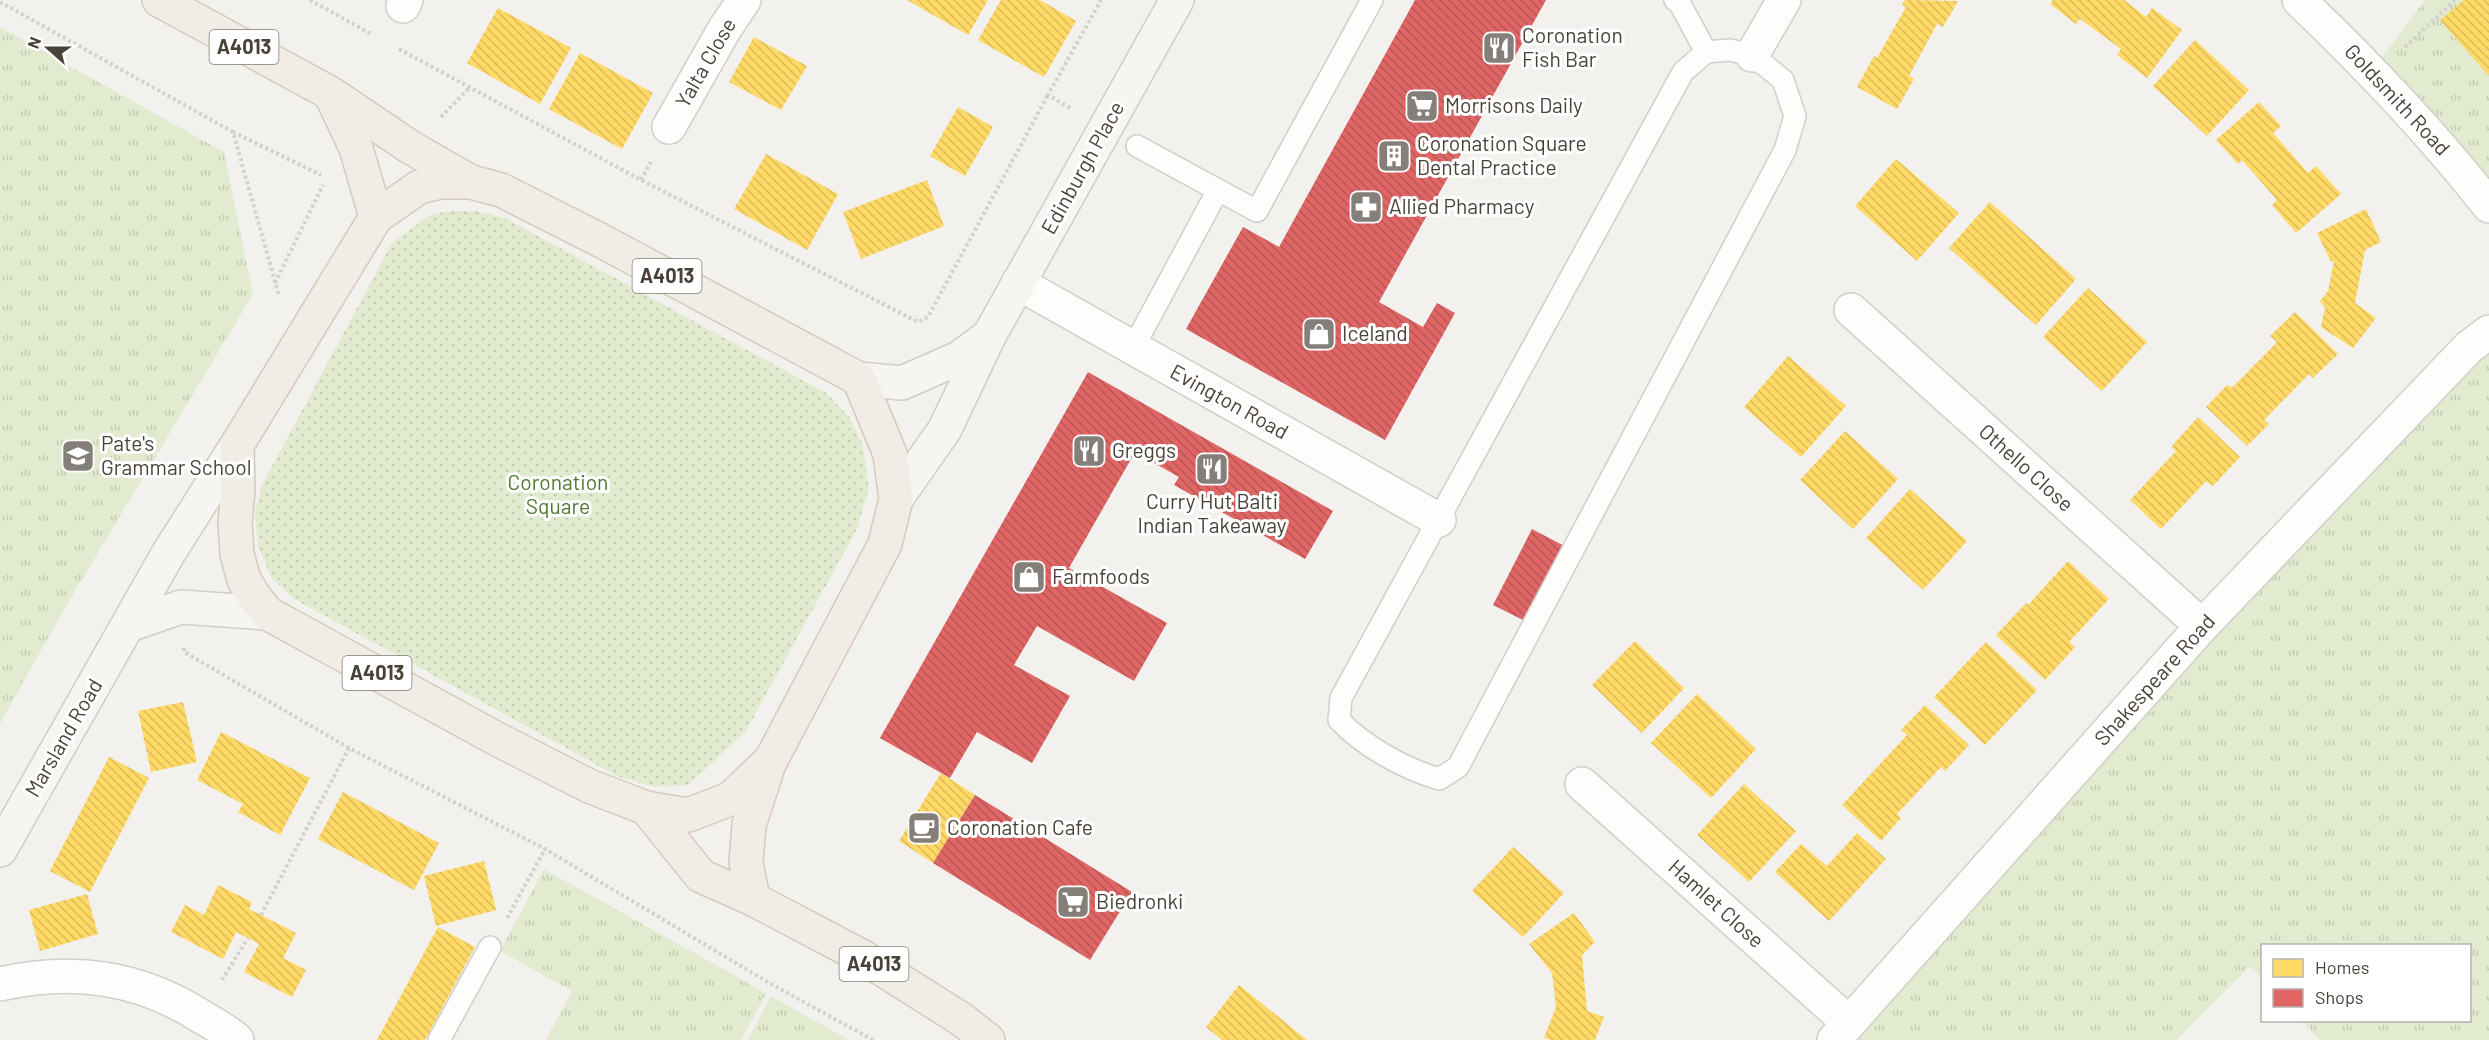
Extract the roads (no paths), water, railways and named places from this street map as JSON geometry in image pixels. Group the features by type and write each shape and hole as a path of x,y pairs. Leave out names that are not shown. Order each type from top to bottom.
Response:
{"main road":[{"name":"A4013","path":"159,0 330,93 410,147 471,182"},
{"path":"330,93 356,148 376,218"},
{"name":"A4013","path":"753,899 746,862 749,825 771,760 885,544 896,499 890,454 859,379 501,189 471,182 441,182 419,187 376,218 237,445 238,490 235,523 237,554 244,580 267,612 495,738 589,786 646,808 688,815 730,799 771,760"},
{"name":"A4013","path":"646,808 701,876 753,899 863,957 961,1019 988,1040"}],"street":[{"name":"Yalta Close","path":"669,128 724,30 744,0"},
{"name":"Edinburgh Place","path":"896,499 945,429 989,336 1177,0"},
{"path":"1752,55 1784,0"},
{"name":"Goldsmith Road","path":"2299,0 2376,74 2458,166 2489,206"},
{"name":"Evington Road","path":"1018,284 1439,520"},
{"name":"Othello Close","path":"1851,310 2202,626"},
{"name":"Shakespeare Road","path":"1842,1032 2202,626 2469,347 2489,332"},
{"name":"Edinburgh Place","path":"859,379 902,383 959,358 989,336"},
{"name":"Marsland Road","path":"0,850 168,554 237,445"},
{"path":"129,625 181,607 267,612"},
{"name":"Hamlet Close","path":"1582,784 1842,1032"},
{"path":"0,984 28,978 64,975 100,978 135,985 170,997 237,1040"}],"lane":[{"path":"1137,146 1257,211 1372,0"},
{"path":"1675,0 1679,2 1706,52"},
{"path":"1730,50 1752,55 1783,80 1795,116 1785,150 1458,767 1438,779 1422,774 1355,737 1339,720 1341,698 1683,72 1706,52 1730,50"},
{"path":"1132,348 1218,190"},
{"path":"439,1040 490,947"}],"place":[{"name":"Coronation Fish Bar","path":"1499,48"},
{"name":"Morrisons Daily","path":"1422,106"},
{"name":"Coronation Square Dental Practice","path":"1394,156"},
{"name":"Allied Pharmacy","path":"1366,207"},
{"name":"Iceland","path":"1319,334"},
{"name":"Greggs","path":"1089,451"},
{"name":"Pate's Grammar School","path":"78,456"},
{"name":"Curry Hut Balti Indian Takeaway","path":"1212,469"},
{"name":"Farmfoods","path":"1029,577"},
{"name":"Coronation Cafe","path":"924,828"},
{"name":"Biedronki","path":"1073,902"}],"park label":[{"name":"Coronation Square","path":"558,495"}]}
